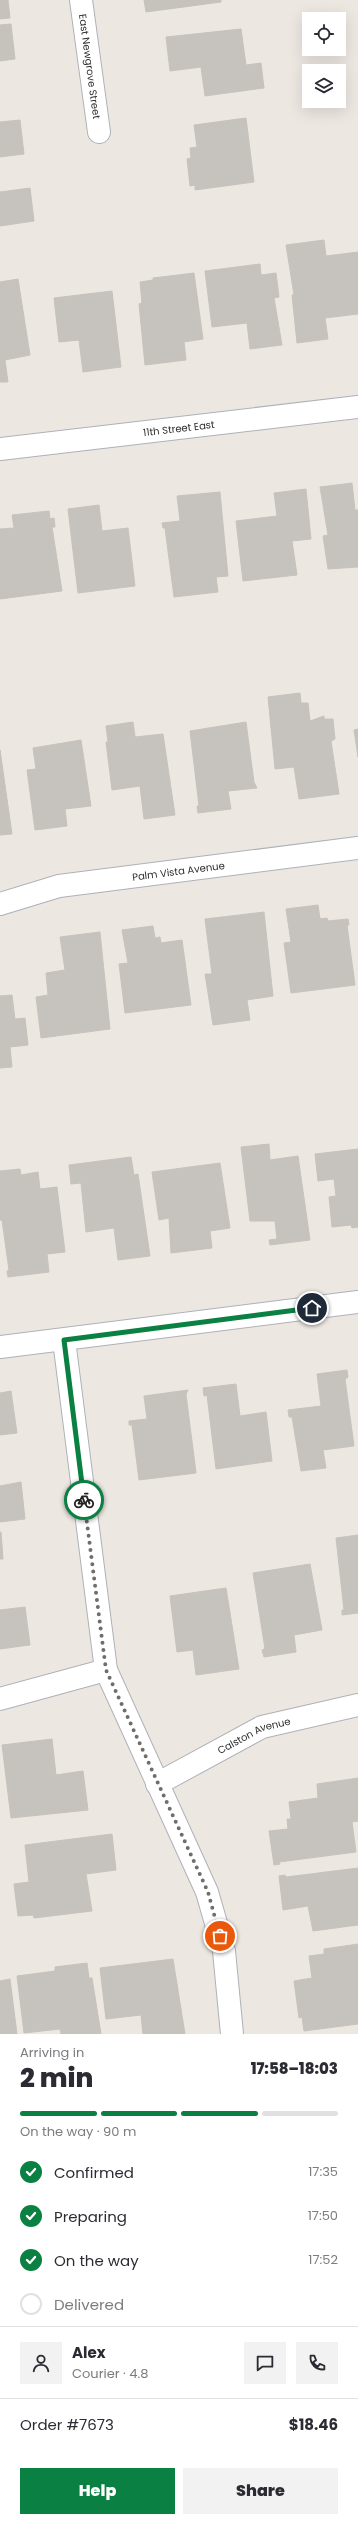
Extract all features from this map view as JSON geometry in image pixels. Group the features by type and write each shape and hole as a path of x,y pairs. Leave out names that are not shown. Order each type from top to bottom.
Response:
{"street":[{"name":"East Newgrove Street","path":"81,0 99,132"},
{"name":"11th Street East","path":"0,449 358,407"},
{"name":"Palm Vista Avenue","path":"0,904 59,886 358,848"},
{"path":"0,1347 358,1302"},
{"path":"64,1340 106,1670 208,1892 224,1951 232,2034"},
{"path":"0,1700 106,1670"},
{"name":"Calston Avenue","path":"158,1784 262,1728 358,1705"}],"building":[{"path":"0,0 8,0 10,18 0,19"},
{"path":"144,0 221,0 221,2 146,12"},
{"path":"11,24 15,59 0,61 0,25"},
{"path":"241,29 246,65 261,63 264,88 205,96 201,67 170,71 166,37"},
{"path":"246,118 254,182 195,190 195,185 190,186 187,159 191,158 190,148 197,147 194,125"},
{"path":"20,120 24,154 0,157 0,122"},
{"path":"30,188 34,221 0,226 0,192"},
{"path":"324,240 326,256 358,252 358,314 325,318 328,339 297,343 292,295 294,295 286,245"},
{"path":"260,264 261,275 276,273 279,297 274,298 282,345 250,349 247,323 212,327 205,271"},
{"path":"194,273 203,339 184,342 186,360 145,365 139,304 142,303 140,282 153,280 153,278"},
{"path":"18,279 30,355 5,360 8,382 0,382 0,282"},
{"path":"112,291 121,367 83,372 79,340 59,342 54,298"},
{"path":"352,483 355,510 358,510 358,567 328,569 323,536 328,535 320,487"},
{"path":"306,489 311,539 292,541 297,575 243,581 236,521 277,516 274,493"},
{"path":"220,492 228,576 216,577 218,592 174,597 165,528 163,528 162,523 180,521 177,496"},
{"path":"99,505 102,531 128,528 135,586 78,593 68,509"},
{"path":"49,511 50,519 54,518 55,527 52,527 62,591 0,599 0,529 14,528 12,515"},
{"path":"300,693 301,703 308,703 310,721 324,716 324,719 333,719 335,739 331,741 339,794 299,799 294,767 275,769 268,697"},
{"path":"133,722 135,737 163,734 175,815 144,819 140,786 112,790 106,742 108,742 106,726"},
{"path":"246,722 254,782 257,788 228,791 231,809 198,813 197,806 199,806 190,731"},
{"path":"358,729 358,757 354,730"},
{"path":"81,740 91,806 65,809 67,826 35,830 27,770 36,769 33,748"},
{"path":"0,750 12,834 0,835"},
{"path":"318,905 320,919 327,918 328,921 348,919 349,925 347,925 355,985 291,993 284,943 291,942 286,909"},
{"path":"264,912 273,996 247,1000 250,1020 213,1025 205,974 212,974 205,919"},
{"path":"153,926 155,938 160,937 161,943 182,940 191,1005 125,1013 119,964 128,963 122,930"},
{"path":"100,932 110,1029 41,1038 36,997 48,995 46,973 65,970 60,937"},
{"path":"12,995 15,1019 25,1018 28,1045 10,1047 12,1067 0,1068 0,996"},
{"path":"269,1144 270,1160 298,1156 310,1240 270,1245 269,1240 277,1239 275,1221 250,1221 241,1147"},
{"path":"358,1149 358,1227 352,1228 351,1225 332,1227 329,1197 336,1196 334,1179 318,1181 315,1154"},
{"path":"131,1157 134,1175 138,1174 150,1256 118,1260 114,1228 86,1232 81,1183 71,1184 69,1165"},
{"path":"220,1163 230,1228 210,1231 212,1248 171,1253 169,1218 159,1220 152,1172"},
{"path":"20,1169 21,1175 38,1172 40,1189 57,1187 65,1252 47,1254 49,1272 8,1277 7,1271 9,1270 2,1220 0,1220 0,1171"},
{"path":"347,1370 348,1377 345,1379 354,1446 323,1450 326,1468 301,1471 292,1417 289,1417 288,1410 321,1406 317,1374"},
{"path":"236,1384 240,1416 266,1412 272,1461 216,1469 207,1395 204,1396 203,1388"},
{"path":"188,1390 186,1394 196,1473 139,1480 132,1425 129,1425 129,1421 147,1419 144,1396"},
{"path":"11,1391 17,1433 0,1435 0,1393"},
{"path":"21,1482 25,1519 0,1522 0,1486"},
{"path":"1,1532 3,1559 0,1559"},
{"path":"358,1535 358,1613 342,1615 342,1610 344,1610 336,1538"},
{"path":"310,1564 322,1630 294,1635 296,1652 264,1657 262,1650 265,1649 253,1573"},
{"path":"226,1588 239,1669 196,1675 193,1650 177,1652 170,1596"},
{"path":"25,1607 30,1645 0,1649 0,1610"},
{"path":"52,1739 56,1775 83,1771 88,1810 11,1818 2,1745"},
{"path":"358,1778 358,1821 352,1822 356,1852 279,1862 280,1864 274,1865 269,1831 288,1829 287,1819 291,1819 289,1802 318,1798 317,1784"},
{"path":"112,1834 116,1870 86,1874 92,1911 34,1918 33,1915 18,1916 14,1884 29,1882 25,1845"},
{"path":"358,1868 358,1925 313,1931 308,1906 283,1910 279,1876 285,1875 286,1877"},
{"path":"358,1944 358,2024 304,2031 302,2017 299,2018 294,1981 312,1978 309,1956 324,1954 324,1949"},
{"path":"173,1959 185,2034 143,2034 141,2015 106,2019 100,1968"},
{"path":"87,1963 89,1978 92,1978 101,2034 61,2034 60,2029 24,2033 17,1976 55,1971 55,1967"},
{"path":"10,1979 17,2034 0,2034 0,1981"}],"way so far":[{"path":"84,1500 106,1670 208,1892 220,1936"}],"route":[{"path":"84,1500 64,1340 312,1308"}]}
